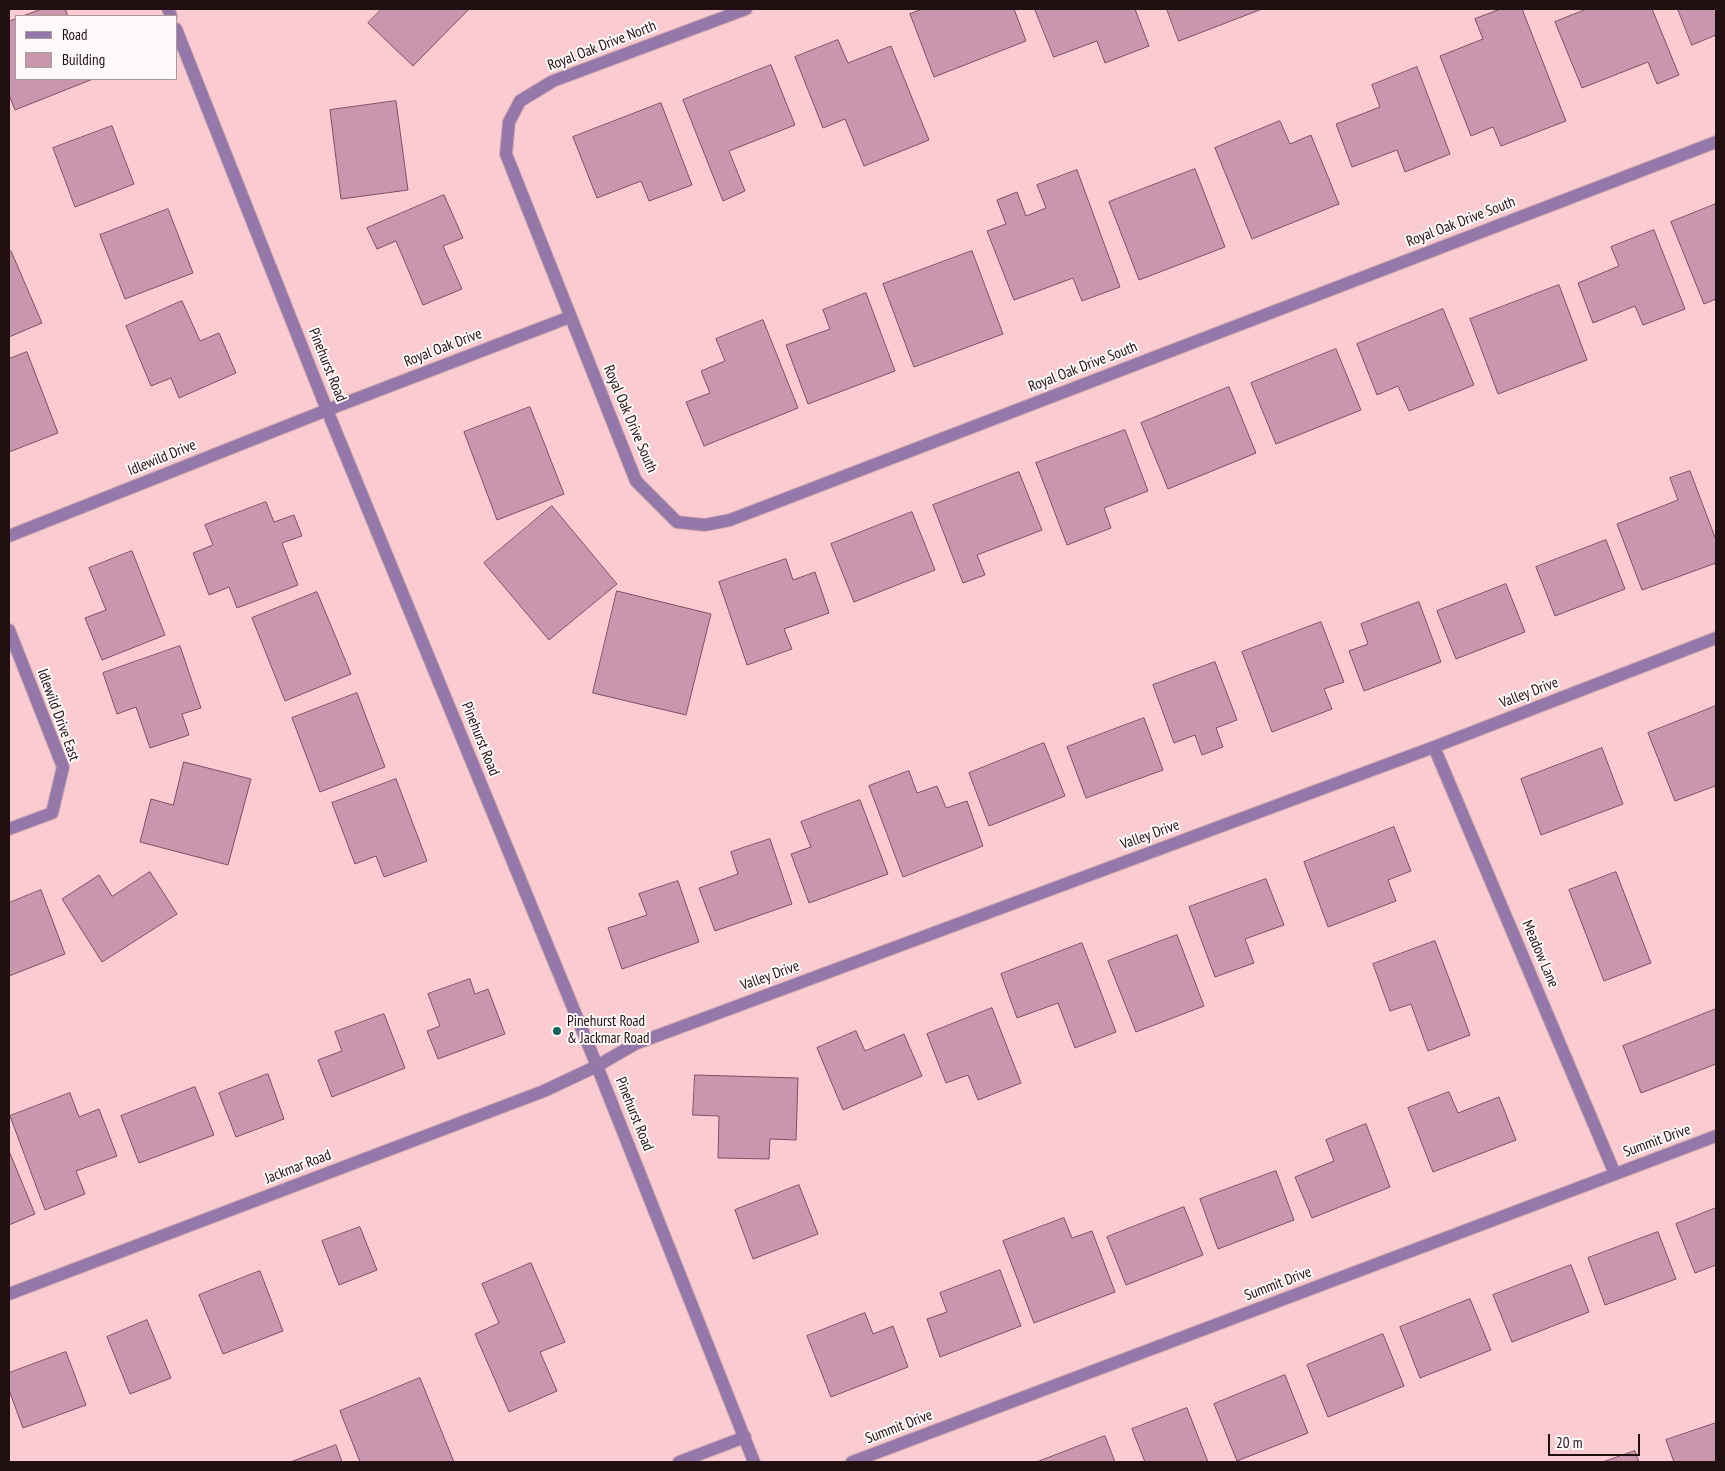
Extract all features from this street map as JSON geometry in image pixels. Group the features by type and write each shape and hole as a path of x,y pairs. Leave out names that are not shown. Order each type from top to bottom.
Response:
{"street":[{"name":"Royal Oak Drive North","path":"570,317 506,154 508,122 520,101 553,81 746,9"},
{"name":"Pinehurst Road","path":"178,34 327,410 597,1066 754,1462"},
{"name":"Royal Oak Drive South","path":"570,317 636,481 677,522 705,525 730,520 1716,142"},
{"name":"Royal Oak Drive","path":"327,410 570,317"},
{"name":"Idlewild Drive","path":"9,536 327,410"},
{"name":"Idlewild Drive East","path":"9,630 63,767 52,813 9,829"},
{"name":"Valley Drive","path":"597,1066 635,1044 1434,747 1716,638"},
{"name":"Meadow Lane","path":"1434,747 1615,1174"},
{"name":"Jackmar Road","path":"9,1294 544,1092 597,1066"},
{"name":"Summit Drive","path":"852,1462 1716,1136"},
{"path":"679,1462 745,1437"}],"building":[{"path":"42,9 65,9 68,15 26,15"},
{"path":"382,9 469,9 413,66 368,23"},
{"path":"923,9 1014,9 1026,41 934,77 910,14"},
{"path":"1035,9 1135,9 1149,46 1105,63 1097,41 1054,57"},
{"path":"1167,9 1262,9 1179,41"},
{"path":"1501,9 1522,9 1566,121 1501,146 1493,127 1471,136 1440,56 1483,39 1475,19"},
{"path":"1587,9 1652,9 1679,75 1657,84 1648,62 1582,88 1555,22"},
{"path":"1678,9 1716,9 1716,35 1692,45"},
{"path":"15,19 15,80 90,80 15,110 9,95 9,22"},
{"path":"838,40 848,63 891,46 929,140 864,166 845,119 823,128 795,57"},
{"path":"771,65 795,125 729,151 745,191 723,201 683,100"},
{"path":"1417,67 1450,154 1405,172 1397,150 1352,167 1336,124 1380,107 1372,85"},
{"path":"396,101 408,190 341,199 330,110"},
{"path":"661,103 692,185 649,201 641,181 597,198 573,137"},
{"path":"1280,121 1290,144 1311,135 1339,204 1252,239 1215,148"},
{"path":"112,126 134,184 75,207 53,148"},
{"path":"1195,169 1225,247 1139,280 1109,202"},
{"path":"1077,170 1120,287 1082,301 1073,278 1014,300 987,231 1006,224 997,200 1017,192 1026,216 1046,208 1037,185"},
{"path":"444,195 463,238 443,246 462,289 423,305 396,241 377,249 367,228"},
{"path":"1716,204 1716,299 1704,304 1671,222"},
{"path":"168,209 193,273 125,299 100,235"},
{"path":"1654,230 1685,309 1643,325 1635,306 1593,323 1578,283 1619,266 1611,247"},
{"path":"11,251 42,323 9,337 9,252"},
{"path":"972,251 1003,334 914,367 883,284"},
{"path":"1559,285 1587,360 1498,394 1470,319"},
{"path":"866,293 895,371 808,404 786,345 830,329 823,310"},
{"path":"182,301 200,341 219,333 236,373 179,398 171,378 151,386 126,326"},
{"path":"1443,309 1474,385 1409,411 1398,386 1377,395 1357,344"},
{"path":"763,320 798,408 704,446 686,402 710,393 701,371 725,361 716,339"},
{"path":"1336,349 1361,410 1276,444 1251,383"},
{"path":"27,352 58,433 9,452 9,359"},
{"path":"1229,387 1256,453 1168,489 1141,423"},
{"path":"530,407 564,494 497,520 464,432"},
{"path":"1125,430 1148,491 1104,508 1111,528 1067,545 1036,463"},
{"path":"1690,471 1716,540 1716,563 1642,590 1617,524 1678,500 1670,478"},
{"path":"1019,472 1042,530 977,555 985,575 963,583 933,505"},
{"path":"266,502 274,522 294,515 302,536 282,543 298,585 237,608 229,587 209,595 193,553 213,545 205,525"},
{"path":"552,506 617,584 549,640 484,563"},
{"path":"912,512 935,570 854,602 831,544"},
{"path":"1606,540 1625,589 1555,616 1536,567"},
{"path":"132,551 165,635 102,660 85,618 106,610 89,568"},
{"path":"786,559 793,580 815,572 829,613 784,629 792,649 747,665 719,582"},
{"path":"1506,584 1525,632 1456,659 1437,611"},
{"path":"617,591 711,614 686,715 593,693"},
{"path":"317,592 351,674 285,701 252,618"},
{"path":"1419,602 1441,662 1364,691 1349,651 1368,644 1361,624"},
{"path":"1321,622 1344,682 1324,689 1332,709 1272,732 1242,652"},
{"path":"180,646 201,708 182,714 189,735 150,748 136,707 117,714 103,673"},
{"path":"1215,662 1237,720 1216,728 1223,747 1202,755 1195,735 1174,743 1153,685"},
{"path":"357,693 385,767 320,792 292,718"},
{"path":"1716,706 1716,789 1715,786 1675,801 1648,733"},
{"path":"1144,718 1163,770 1086,798 1067,747"},
{"path":"1044,743 1065,796 989,826 969,773"},
{"path":"1602,748 1623,804 1541,835 1521,779"},
{"path":"184,762 251,779 228,865 140,842 151,799 173,805"},
{"path":"909,771 917,793 937,786 946,808 967,801 983,846 903,877 869,786"},
{"path":"396,779 427,861 384,877 376,856 355,864 332,803"},
{"path":"860,800 888,874 809,903 791,854 811,847 801,822"},
{"path":"1394,827 1411,871 1388,880 1396,901 1328,927 1304,862"},
{"path":"770,839 792,904 715,931 699,888 738,874 731,852"},
{"path":"150,872 177,914 102,962 62,899 99,875 112,896"},
{"path":"1616,872 1651,963 1604,981 1569,890"},
{"path":"1266,879 1284,925 1245,939 1254,963 1215,977 1189,907"},
{"path":"678,881 699,942 622,969 608,928 647,915 639,894"},
{"path":"41,890 65,954 9,976 9,903"},
{"path":"1177,935 1204,1006 1136,1032 1108,961"},
{"path":"1435,941 1470,1035 1428,1051 1411,1004 1390,1011 1373,964"},
{"path":"1082,943 1116,1032 1075,1048 1058,1003 1017,1018 1001,974"},
{"path":"470,979 475,994 488,989 505,1034 438,1059 427,1031 440,1026 428,994"},
{"path":"992,1008 1021,1083 978,1100 968,1075 946,1083 927,1034"},
{"path":"1716,1009 1716,1064 1641,1093 1623,1046"},
{"path":"384,1014 405,1068 332,1097 318,1060 342,1051 335,1032"},
{"path":"856,1031 865,1051 904,1034 922,1076 843,1110 817,1048"},
{"path":"268,1074 284,1119 236,1137 219,1093"},
{"path":"695,1075 798,1078 796,1140 770,1139 769,1159 718,1158 719,1116 693,1115"},
{"path":"195,1087 214,1135 139,1163 121,1116"},
{"path":"1449,1092 1458,1113 1499,1097 1516,1140 1433,1172 1408,1108"},
{"path":"70,1093 79,1117 99,1109 117,1156 76,1171 85,1194 45,1210 10,1116"},
{"path":"1366,1124 1390,1187 1312,1218 1295,1177 1334,1161 1326,1140"},
{"path":"9,1151 35,1214 9,1225"},
{"path":"1276,1171 1294,1220 1218,1249 1200,1199"},
{"path":"799,1185 818,1234 753,1259 735,1210"},
{"path":"1184,1207 1203,1255 1126,1285 1107,1237"},
{"path":"1716,1208 1716,1265 1695,1273 1676,1224"},
{"path":"1064,1218 1072,1238 1092,1231 1115,1292 1034,1323 1003,1241"},
{"path":"360,1227 377,1270 339,1285 322,1241"},
{"path":"1658,1232 1676,1279 1605,1305 1588,1258"},
{"path":"531,1263 565,1342 540,1352 557,1391 509,1412 475,1334 499,1323 482,1284"},
{"path":"1571,1265 1589,1312 1512,1342 1493,1295"},
{"path":"1000,1270 1021,1326 940,1357 927,1319 947,1312 940,1293"},
{"path":"260,1271 283,1331 223,1354 199,1295"},
{"path":"1470,1299 1491,1350 1420,1378 1400,1327"},
{"path":"865,1313 873,1334 893,1326 908,1367 831,1397 807,1336"},
{"path":"147,1320 171,1378 130,1394 107,1337"},
{"path":"1383,1334 1404,1386 1328,1417 1307,1365"},
{"path":"66,1352 86,1405 23,1428 9,1390 9,1373"},
{"path":"1285,1375 1308,1433 1237,1461 1214,1404"},
{"path":"420,1378 454,1462 360,1462 340,1411"},
{"path":"1187,1408 1208,1462 1145,1462 1132,1429"},
{"path":"1716,1423 1716,1462 1674,1462 1666,1440"},
{"path":"1105,1436 1115,1462 1037,1462"},
{"path":"336,1445 342,1462 291,1462"},
{"path":"1635,1451 1639,1462 1603,1462"}],"place":[{"name":"Pinehurst Road & Jackmar Road","path":"557,1031"}]}
